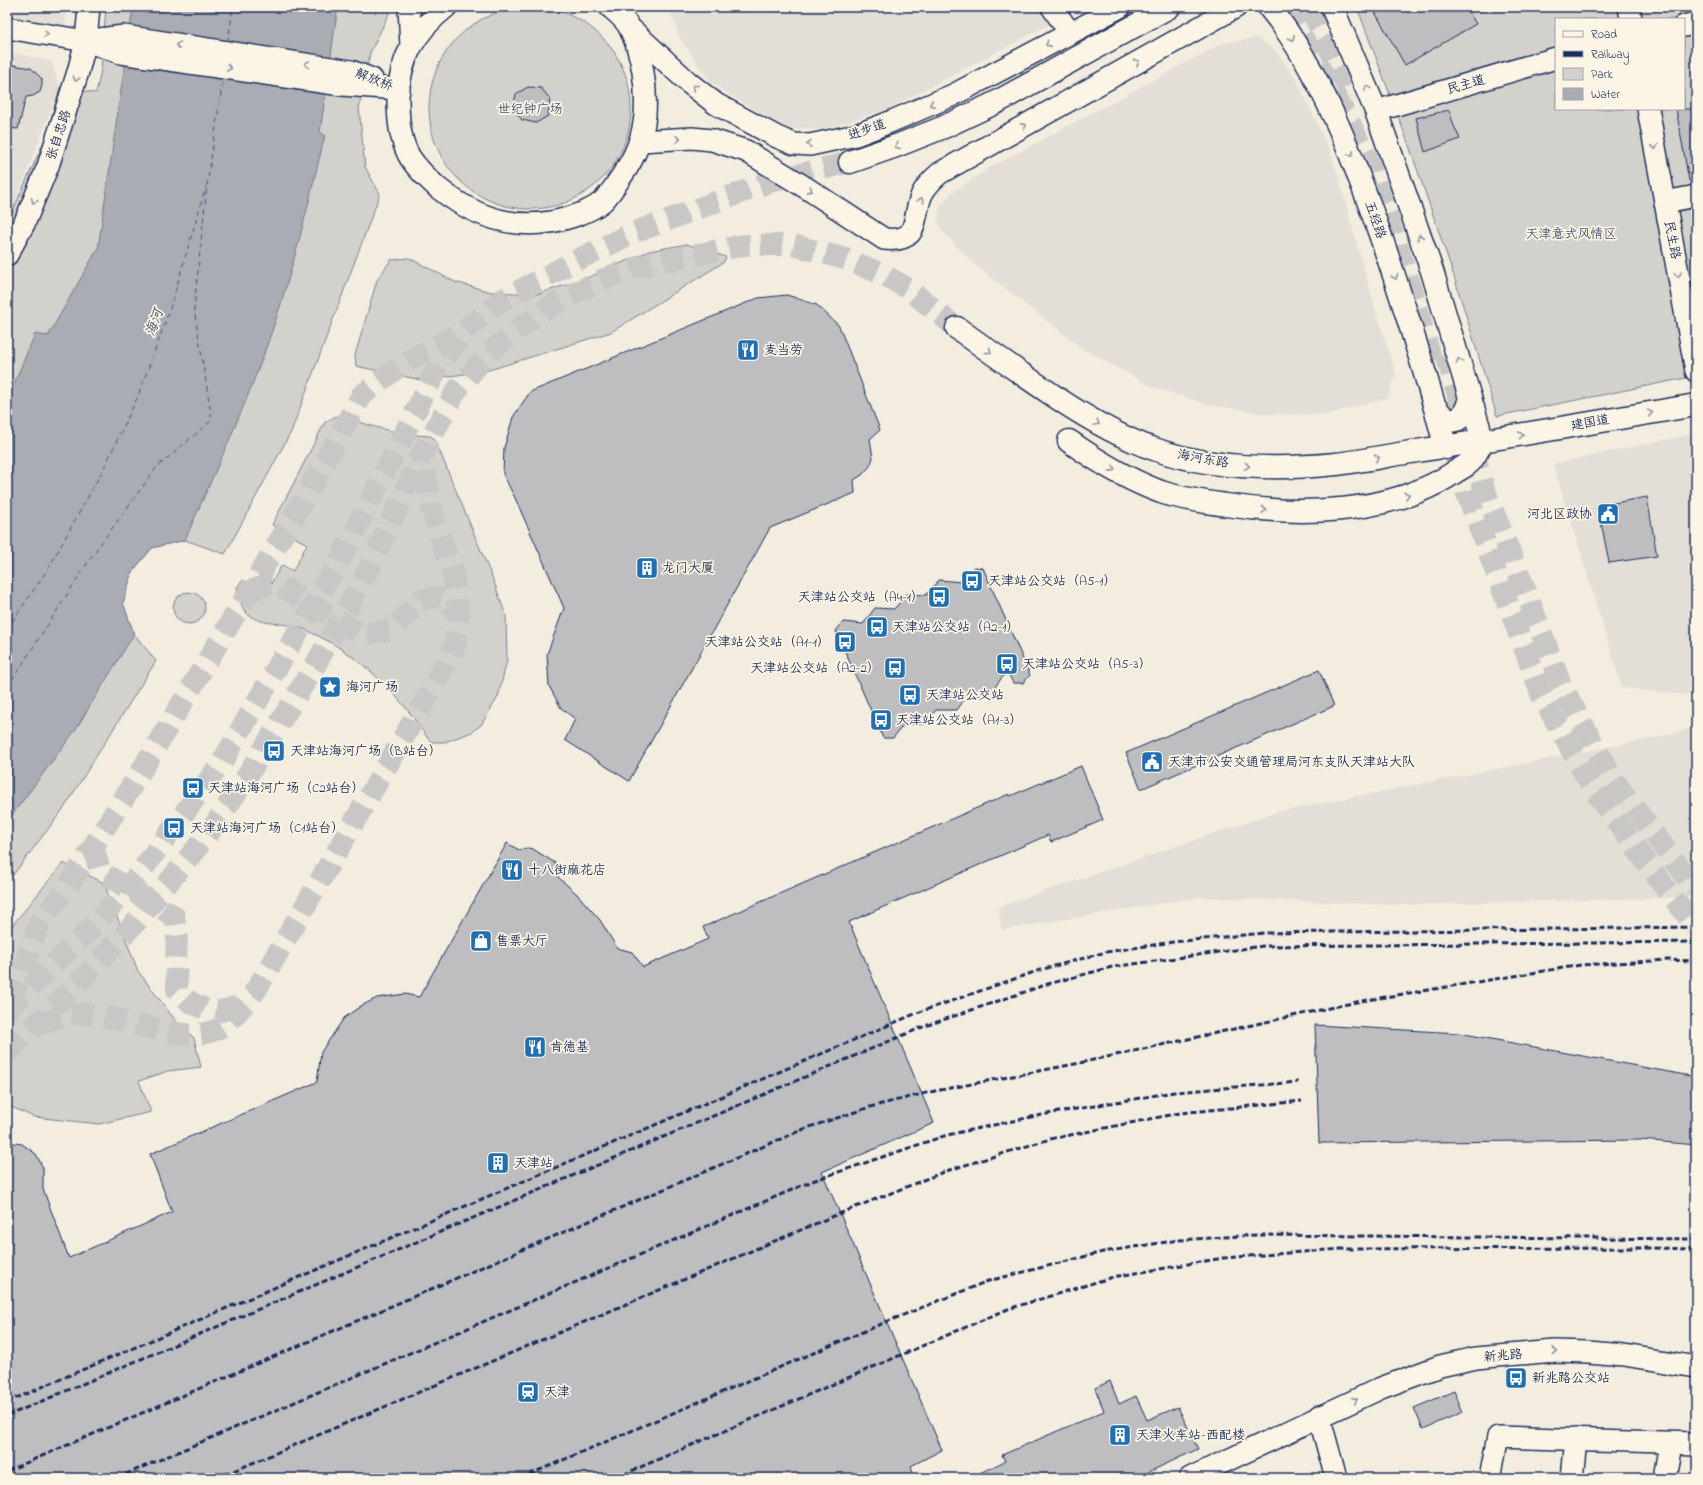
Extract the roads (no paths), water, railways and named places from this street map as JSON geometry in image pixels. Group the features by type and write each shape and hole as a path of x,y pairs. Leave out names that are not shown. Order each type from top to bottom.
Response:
{"main road":[{"name":"进步道","path":"850,162 944,127 997,102 1169,7"},
{"name":"五经路","path":"1269,7 1287,29 1309,68 1357,168 1400,292 1435,406 1446,448"},
{"path":"1069,441 1086,453 1127,477 1162,492 1226,505 1262,510 1300,511 1360,506 1415,493 1441,481 1470,461 1483,441 1432,271 1376,111 1332,7"},
{"name":"海河东路","path":"957,328 1008,366 1100,424 1127,438 1155,449 1183,457 1236,465 1284,467 1336,464 1483,441"},
{"path":"1435,406 1444,418 1456,420 1465,414 1470,398"},
{"name":"建国道","path":"1483,441 1696,405"}],"street":[{"name":"张自忠路","path":"7,255 24,224 48,166 70,101 86,41 89,7"},
{"path":"409,7 411,47"},
{"path":"446,7 420,32 411,47 403,68 399,89 398,119 401,133 409,154 416,165 432,182 449,196 482,216 497,221 534,224 556,222 579,214 602,201 616,185 630,165 640,141 646,100 645,83 636,48 628,26"},
{"name":"进步道","path":"610,7 628,26 689,83 716,104 777,137 794,144 810,145 856,135 953,95 1120,7"},
{"path":"1052,7 1070,32"},
{"path":"640,141 692,138 712,140 736,147 746,151 802,185 884,239 897,240 908,236 914,224 922,195 929,184 940,173 1236,7"},
{"path":"1629,7 1631,18"},
{"path":"1685,26 1696,23"},
{"name":"解放桥","path":"7,28 86,41 344,77 399,89"},
{"name":"民主道","path":"1376,111 1555,58"},
{"name":"民生路","path":"1648,110 1696,371"},
{"path":"1665,202 1696,196"},
{"name":"新兆路","path":"1190,1478 1320,1416 1414,1375 1440,1366 1476,1358 1554,1351 1588,1352 1624,1355 1696,1367"},
{"path":"1320,1416 1336,1478"},
{"path":"1490,1478 1498,1437 1696,1444"},
{"path":"1572,1478 1576,1440"},
{"path":"1664,1478 1670,1443"}],"water":[{"name":"海河","path":"133,7 345,7 337,13 320,132 325,135 301,234 263,358 242,410 185,540 152,548 132,572 123,603 134,634 74,732 7,822 7,400 35,334 48,336 98,248"}],"tunnel":[{"path":"1286,7 1349,121 1369,163 1413,293 1432,363"},
{"path":"1310,7 1352,97"},
{"path":"7,1010 95,924 139,874 222,762 342,556 439,365 464,331 502,300 573,262 635,232 769,182 850,162"},
{"path":"7,1053 89,972 137,921 209,833 243,783 317,662 369,569 421,456 456,391 484,358 512,333 565,297 618,273 642,266 744,245 793,245 846,259 884,275 907,288 957,328"},
{"path":"11,1002 39,924 68,886 143,768 299,508 362,395 401,365 458,334"},
{"path":"1446,353 1484,489 1523,584 1561,685 1614,781 1696,889"},
{"path":"1449,427 1467,494 1542,696 1593,789 1666,889 1696,926"},
{"path":"40,1025 63,1016 78,1014 113,1018 172,1032 190,1034 208,1033 227,1023 256,990 434,685 455,645 459,617 453,572 435,522 421,456"},
{"path":"250,591 270,584 281,586 361,634 392,630 421,600 434,597 449,602 459,617"},
{"path":"93,846 99,868 106,875 174,916 177,936 177,989 190,1002 205,1009 221,1011 243,1005"}],"railway":[{"path":"7,1402 917,1013 1040,970 1106,952 1173,942 1264,933 1696,927"},
{"path":"7,1416 925,1026 1048,984 1112,967 1263,946 1696,942"},
{"path":"7,1471 804,1129 870,1107 930,1092 1075,1064 1361,1001 1581,965 1668,960 1696,961"},
{"path":"117,1478 815,1180 947,1135 1036,1116 1174,1092 1298,1082"},
{"path":"217,1478 836,1215 946,1171 1050,1139 1180,1113 1302,1101"},
{"path":"521,1478 886,1322 988,1281 1103,1252 1179,1240 1256,1235 1696,1239"},
{"path":"615,1478 1008,1309 1113,1277 1223,1258 1341,1249 1696,1249"}],"place":[{"name":"麦当劳","path":"748,350"},
{"name":"河北区政协","path":"1608,514"},
{"name":"龙门大厦","path":"647,568"},
{"name":"天津站公交站（A5-1）","path":"972,581"},
{"name":"天津站公交站（A4-1）","path":"939,597"},
{"name":"天津站公交站（A2-1）","path":"877,627"},
{"name":"天津站公交站（A1-1）","path":"845,642"},
{"name":"天津站公交站（A5-3）","path":"1007,664"},
{"name":"天津站公交站（A2-2）","path":"895,668"},
{"name":"海河广场","path":"330,687"},
{"name":"天津站公交站","path":"910,695"},
{"name":"天津站公交站（A1-3）","path":"881,720"},
{"name":"天津站海河广场（B站台）","path":"274,751"},
{"name":"天津市公安交通管理局河东支队天津站大队","path":"1152,762"},
{"name":"天津站海河广场（C2站台）","path":"193,788"},
{"name":"天津站海河广场（C1站台）","path":"174,828"},
{"name":"十八街麻花店","path":"512,870"},
{"name":"售票大厅","path":"481,941"},
{"name":"肯德基","path":"535,1047"},
{"name":"天津站","path":"498,1163"},
{"name":"新兆路公交站","path":"1516,1378"},
{"name":"天津","path":"528,1392"},
{"name":"天津火车站-西配楼","path":"1120,1435"}],"park label":[{"name":"世纪钟广场","path":"530,109"},
{"name":"天津意式风情区","path":"1571,234"}]}
